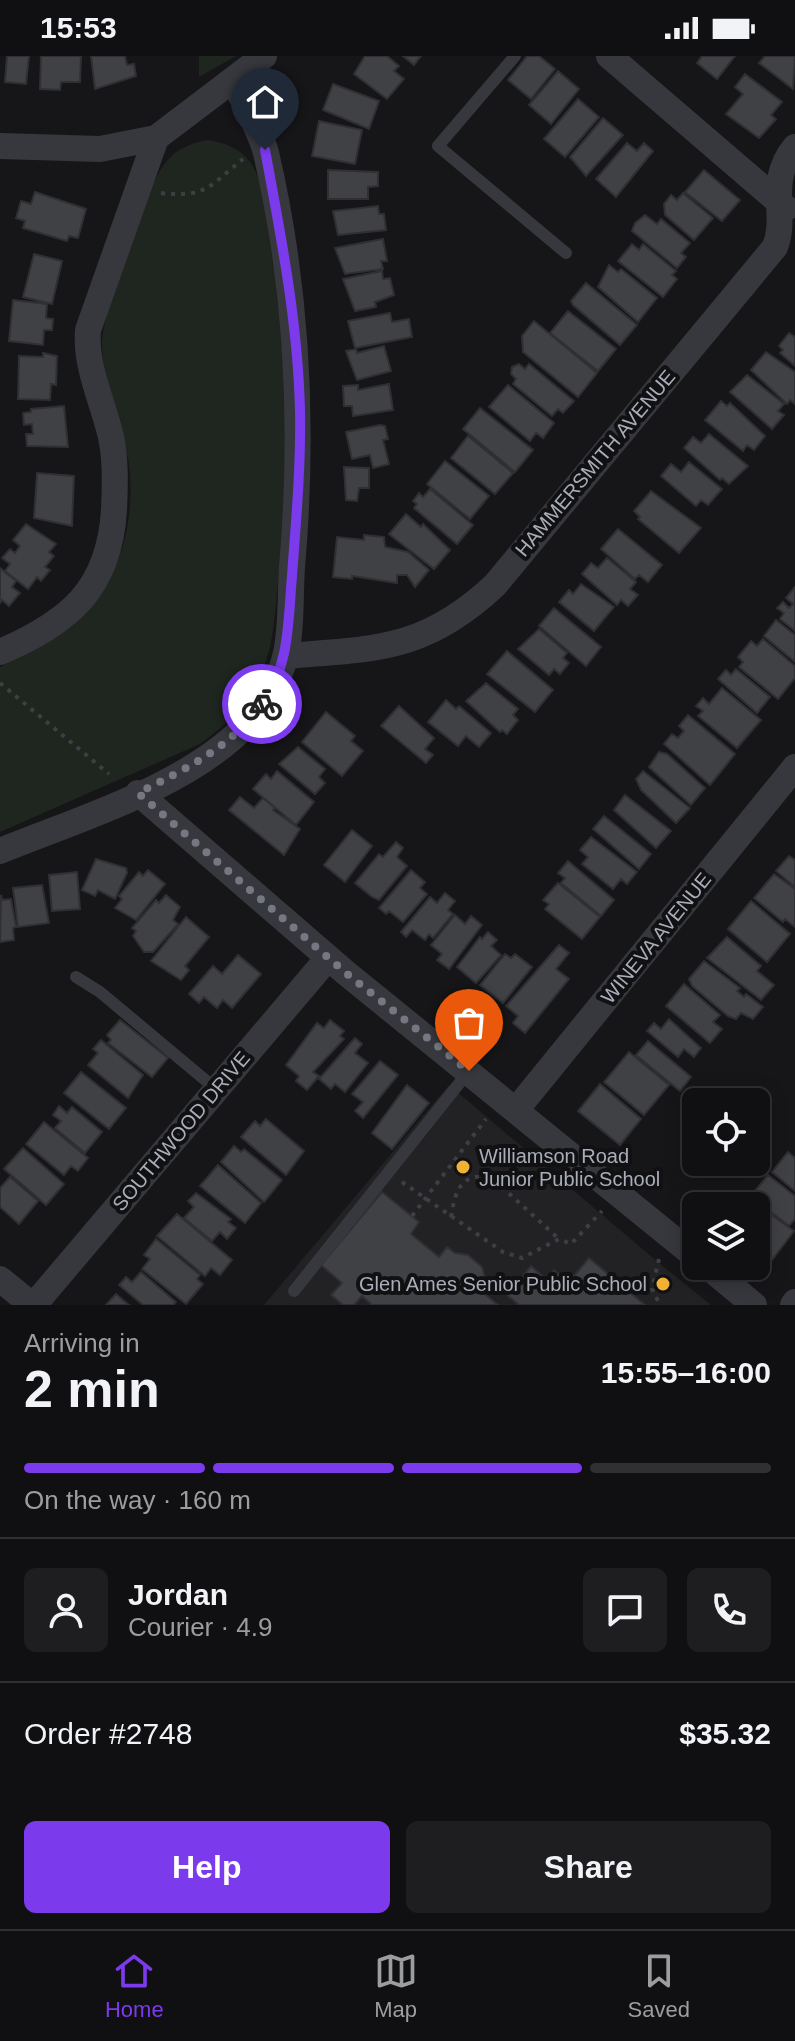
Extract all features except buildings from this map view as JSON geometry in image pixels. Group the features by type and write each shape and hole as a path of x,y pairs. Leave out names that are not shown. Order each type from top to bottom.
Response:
{"street":[{"path":"0,146 100,149 156,138 264,56"},
{"path":"609,56 786,208"},
{"path":"0,851 138,793 205,759 247,725 272,691 285,656 298,496 300,410 294,334 283,246 265,150 234,81"},
{"path":"0,652 66,616 93,586 104,566 113,524 116,480 111,438 89,358 88,330 156,138"},
{"name":"HAMMERSMITH AVENUE","path":"285,656 366,651 409,641 428,634 475,604 495,585 775,247 786,208 786,158 795,147"},
{"name":"WINEVA AVENUE","path":"505,1110 795,767"},
{"path":"138,793 328,958 469,1071 505,1110 682,1246"},
{"name":"SOUTHWOOD DRIVE","path":"33,1305 328,958"},
{"path":"0,1279 33,1305"},
{"path":"724,1280 754,1305"}],"lane":[{"path":"515,56 438,146 566,253"},
{"path":"76,977 100,992 216,1089"},
{"path":"294,1291 469,1071"}],"path":[{"path":"153,193 188,196 210,189 245,157"},
{"path":"0,683 109,774"},
{"path":"412,1216 505,1110"},
{"path":"388,1170 424,1199 503,1252 522,1258 559,1239"},
{"path":"451,1217 455,1190 464,1180 482,1176 492,1178 559,1239 571,1244 602,1211"},
{"path":"659,1258 652,1289 660,1305"}],"shaded area":[{"path":"199,56 236,56 199,77"},
{"path":"208,140 237,150 255,171 264,202 276,286 285,413 285,497 275,616 266,661 244,704 200,744 0,832 0,667 32,650 83,611 102,588 116,563 126,533 130,500 129,463 105,372 104,329 126,250 157,175 175,153 191,144"},
{"name":"Williamson Road Junior Public School","path":"449,1085 659,1263 711,1305 264,1305"}],"way so far":[{"path":"262,704 247,725 205,759 138,793 346,973 469,1071"}],"place":[{"name":"Williamson Road Junior Public School","path":"463,1167"},
{"name":"Glen Ames Senior Public School","path":"663,1284"}],"route":[{"path":"262,704 272,691 285,656 298,496 300,410 290,291 265,150"}]}
